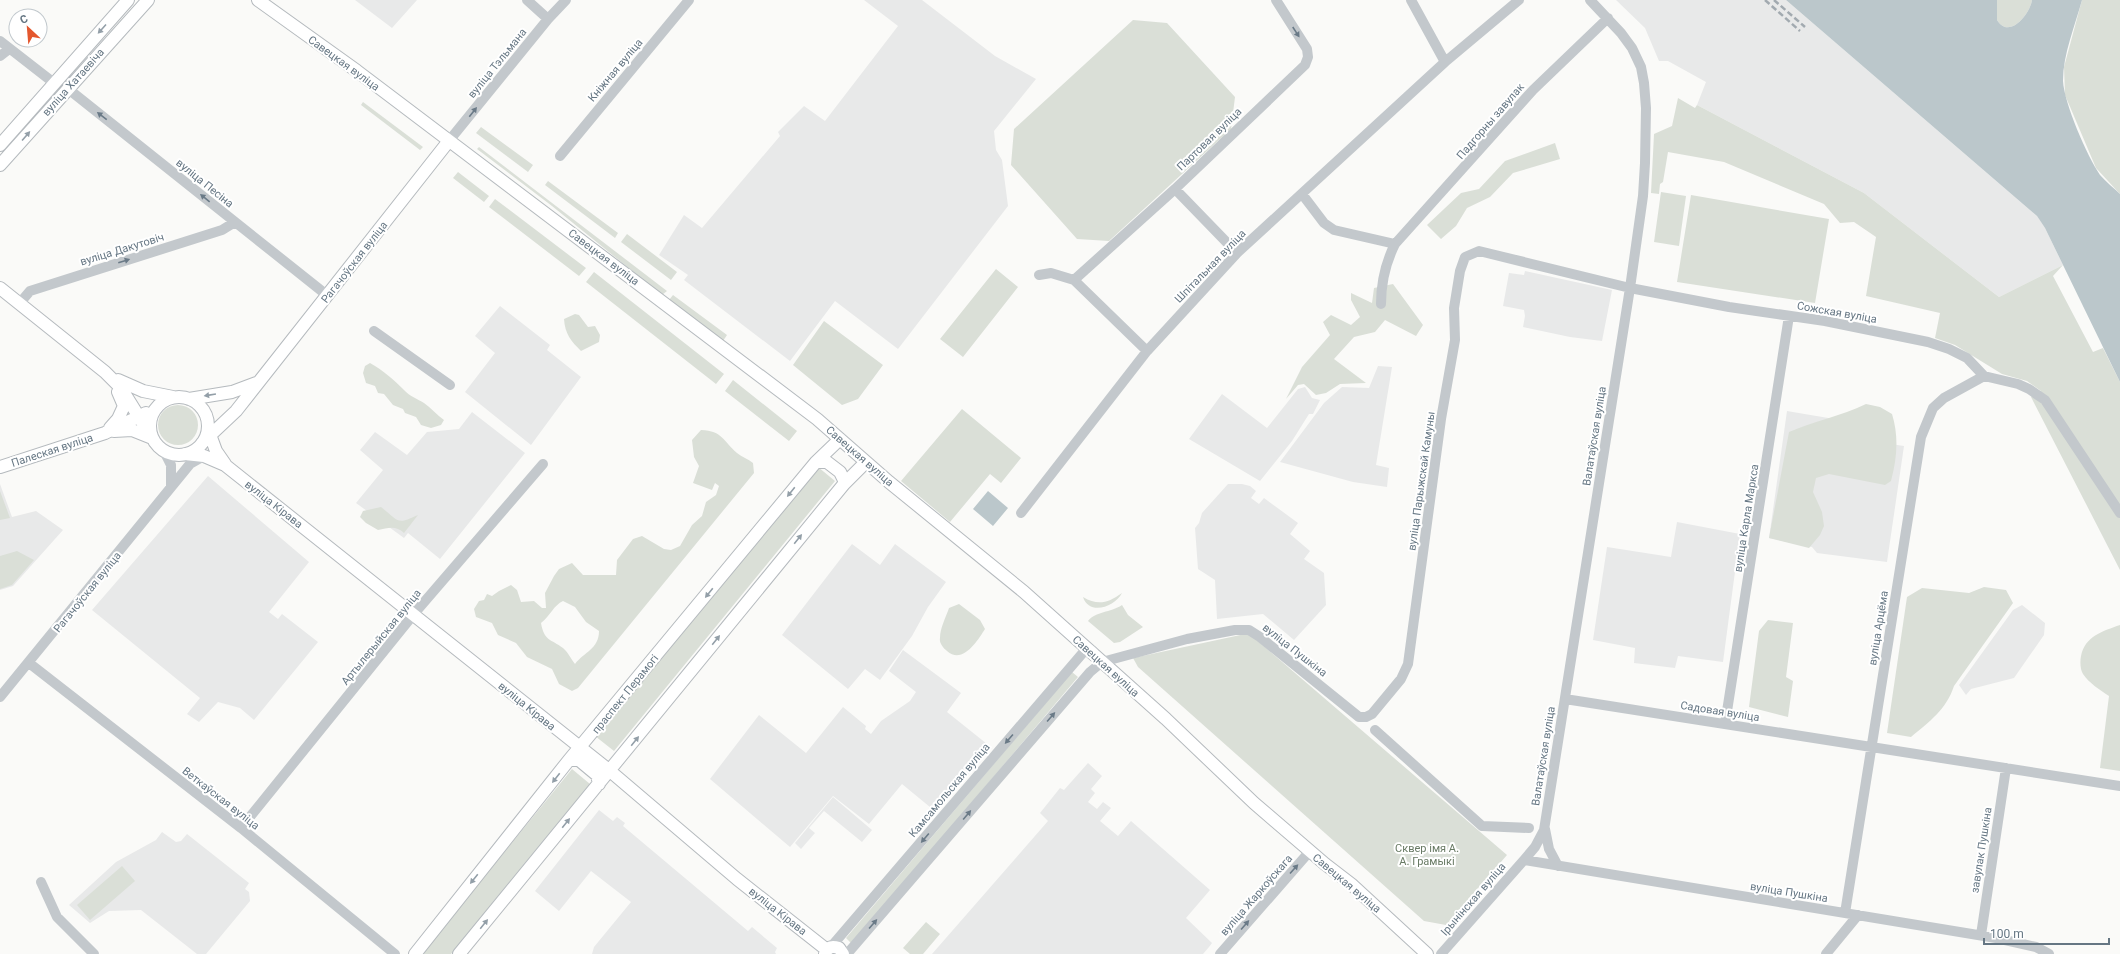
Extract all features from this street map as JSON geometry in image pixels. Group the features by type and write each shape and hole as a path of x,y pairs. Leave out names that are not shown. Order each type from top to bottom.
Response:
{"main road":[{"name":"вуліца Хатаевіча","path":"0,144 128,0"},
{"name":"вуліца Хатаевіча","path":"0,165 148,0"},
{"name":"Савецкая вуліца","path":"258,0 357,71 448,142 465,152 670,306 840,439 1024,592 1166,719 1254,803 1310,852 1351,884 1427,954"},
{"name":"Рагачоўская вуліца","path":"207,436 228,421 448,142"},
{"path":"0,288 105,372 126,393 152,438 164,451 188,459 207,436"},
{"path":"105,372 133,388 173,397 189,398 201,407 205,413 207,436 222,461"},
{"path":"105,372 122,398 124,406 118,419 105,433"},
{"name":"Рагачоўская вуліца","path":"189,398 232,392 259,381"},
{"path":"152,438 150,423 154,409 162,401 173,397"},
{"name":"Палеская вуліца","path":"0,467 105,433 154,409"},
{"path":"222,461 219,445 228,421"},
{"name":"Палеская вуліца","path":"105,433 132,430 152,438"},
{"name":"праспект Перамогі","path":"415,954 569,760 591,736 816,462 840,439"},
{"name":"вуліца Кірава","path":"188,459 204,456 222,461 610,771 738,879 827,950 839,948 843,954"},
{"path":"816,462 827,462 840,472 845,482"},
{"path":"459,954 845,482 866,462"},
{"path":"591,736 591,744 594,749 608,759 613,761 619,760"},
{"path":"569,760 578,760 597,774 599,784"}],"street":[{"path":"527,0 548,19"},
{"name":"вуліца Тэльмана","path":"448,142 548,19 566,0"},
{"name":"Кніжная вуліца","path":"560,156 689,0"},
{"name":"Партовая вуліца","path":"1074,280 1175,189 1305,65 1308,57 1307,49 1276,0"},
{"path":"1411,0 1445,62"},
{"name":"Шпітальная вуліца","path":"1021,513 1147,351 1237,254 1445,62 1519,0"},
{"name":"Валатаўская вуліца","path":"1524,860 1535,847 1545,825 1630,288 1644,183 1646,143 1645,89 1641,67 1632,48 1608,18 1590,0"},
{"name":"Падгорны завулак","path":"1381,304 1381,288 1386,262 1395,244 1533,90 1608,18"},
{"path":"0,41 54,83"},
{"path":"0,56 9,49"},
{"name":"вуліца Песіна","path":"68,88 328,296"},
{"path":"1175,189 1237,254"},
{"path":"1302,194 1324,222 1334,230 1395,244"},
{"name":"вуліца Дакутовіч","path":"19,304 30,291 222,230 236,222"},
{"name":"Сожская вуліца","path":"1479,251 1630,288 1928,342 1949,349 1967,358 1984,376"},
{"name":"вуліца Парыжскай Камуны","path":"1372,714 1401,679 1408,664 1441,419 1455,340 1454,308 1460,271 1465,257 1479,251"},
{"path":"1039,276 1051,273 1074,280 1147,351"},
{"name":"вуліца Карла Маркса","path":"1725,724 1789,316"},
{"path":"374,331 450,385"},
{"path":"1984,376 2018,384 2029,389 2045,400 2120,513"},
{"name":"вуліца Арцёма","path":"1845,913 1921,437 1933,408 1944,398 1984,376"},
{"path":"164,451 171,464 171,486"},
{"name":"Рагачоўская вуліца","path":"0,697 171,486 188,459"},
{"name":"Артылерыйская вуліца","path":"241,828 413,614 543,464"},
{"name":"вуліца Пушкіна","path":"1102,662 1213,633 1249,630 1260,636 1359,717 1366,717 1372,714"},
{"name":"вуліца Пушкіна","path":"1087,648 1105,656 1122,656"},
{"name":"Камсамольская вуліца","path":"827,950 1087,648"},
{"path":"847,954 1084,678 1102,662"},
{"name":"Веткаўская вуліца","path":"29,663 241,828 395,954"},
{"path":"1071,667 1084,678"},
{"name":"Садовая вуліца","path":"1564,699 1872,747"},
{"path":"1375,730 1482,826 1529,828"},
{"path":"1872,747 2120,786"},
{"name":"завулак Пушкіна","path":"1981,935 2006,768"},
{"path":"936,825 949,836"},
{"path":"1545,825 1549,849 1558,866"},
{"name":"вуліца Жаркоўскага","path":"1220,954 1310,852"},
{"name":"вуліца Пушкіна","path":"1524,860 1981,935 2025,944 2049,954"},
{"name":"Ірынінская вуліца","path":"1441,954 1524,860"},
{"path":"41,882 57,917 94,954"},
{"path":"1826,954 1858,915"}],"shaded area":[{"path":"355,0 417,0 392,28"},
{"path":"864,0 922,0 995,56 1036,79 994,131 996,150 1002,160 1008,206 898,349 835,301 790,361 684,280 688,275 659,255 684,215 702,228 780,136 778,132 804,106 825,121 898,26"},
{"path":"1616,0 1786,0 2037,216 2045,228 2063,265 1999,297 1864,193 1697,105 1706,82 1668,61 1659,61 1645,28"},
{"path":"1786,0 1997,0 1997,20 2002,25 2007,27 2013,26 2023,18 2032,0 2082,0 2067,50 2063,81 2067,102 2089,155 2100,175 2120,194 2120,382 2045,228 2037,216"},
{"path":"1525,271 1612,290 1602,341 1570,337 1523,327 1525,316 1524,310 1503,306 1509,273 1524,275"},
{"path":"500,306 550,345 547,350 581,377 531,445 465,392 495,353 475,336"},
{"path":"1378,366 1392,367 1376,465 1389,468 1387,487 1353,482 1280,462 1324,403 1342,387 1369,388"},
{"path":"1305,387 1312,398 1320,400 1313,414 1309,414 1292,441 1260,481 1189,439 1222,394 1267,428 1298,389"},
{"path":"1787,411 1846,421 1845,437 1904,446 1887,562 1817,553 1812,547 1769,538"},
{"path":"472,412 525,453 440,559 408,533 404,538 356,503 383,470 360,450 375,432 407,455 427,432 459,429"},
{"path":"208,476 309,562 269,612 278,619 282,614 318,642 254,720 240,708 218,702 199,722 187,714 200,698 92,610"},
{"path":"0,484 12,517 36,511 63,530 13,586 0,590"},
{"path":"1228,484 1242,484 1250,486 1256,491 1251,498 1259,504 1264,498 1298,523 1290,534 1310,551 1304,559 1324,573 1326,605 1294,640 1263,614 1217,619 1215,580 1198,569 1195,528 1199,523 1202,513"},
{"path":"988,491 1008,508 993,526 973,509"},
{"path":"1677,522 1740,534 1723,662 1678,656 1675,668 1634,663 1635,648 1593,640 1607,547 1671,557"},
{"path":"852,544 880,565 895,544 946,582 928,607 912,636 880,680 865,669 848,689 782,635"},
{"path":"2022,605 2045,623 2044,635 2014,678 1971,689 1966,695 1959,685 2013,610"},
{"path":"903,650 961,693 947,712 992,748 936,812 902,784 869,824 833,796 790,847 710,779 759,715 806,753 843,707 866,726 865,729 871,734 881,721 910,701 916,692 889,671"},
{"path":"1088,763 1102,776 1091,789 1095,793 1088,802 1097,809 1103,802 1111,808 1100,821 1118,836 1131,821 1210,890 1186,918 1212,943 1209,947 1203,954 932,954 1048,821 1040,813 1060,788 1064,790"},
{"path":"833,797 872,830 862,842 824,811 809,828 815,833 801,849 795,843"},
{"path":"599,810 613,821 617,817 625,823 623,826 748,931 752,927 777,948 775,952 776,954 592,954 594,947 631,902 591,871 559,911 535,891"},
{"path":"162,832 176,842 181,841 187,834 249,883 245,889 249,892 250,901 206,954 197,954 141,910 109,911 90,923 69,905 116,862 156,840"}],"green space":[{"path":"1997,0 2032,0 2023,18 2013,26 2007,27 2002,25 1997,20"},
{"path":"2082,0 2120,0 2120,194 2096,168 2065,95 2064,67"},
{"path":"1133,20 1167,23 1235,97 1231,129 1109,241 1077,239 1011,165 1014,129"},
{"path":"1678,98 1695,108 1697,105 1864,193 1999,297 2063,265 2053,276 2093,352 2103,348 2120,382 2120,570 2031,397 2041,391 2027,381 2002,374 1955,345 1935,338 1940,313 1866,296 1876,237 1854,222 1840,223 1824,204 1724,162 1668,152 1663,182 1660,184 1659,194 1651,193 1654,134 1672,126"},
{"path":"363,102 423,147 420,150 361,105"},
{"path":"481,127 533,165 528,172 476,133"},
{"path":"1555,143 1560,159 1513,173 1490,197 1467,208 1456,226 1441,239 1427,225 1461,193 1479,189 1505,161"},
{"path":"479,147 667,291 662,295 552,206 477,149"},
{"path":"458,172 489,196 484,202 453,178"},
{"path":"548,181 618,233 615,238 545,185"},
{"path":"1661,192 1686,196 1679,246 1654,242"},
{"path":"1691,195 1829,219 1815,303 1677,282"},
{"path":"495,199 586,268 579,276 489,207"},
{"path":"627,234 677,272 671,280 621,242"},
{"path":"996,269 1018,287 963,357 940,339"},
{"path":"594,272 724,374 716,384 586,282"},
{"path":"1393,284 1423,325 1416,336 1385,320 1375,332 1354,337 1334,359 1366,383 1340,384 1326,393 1316,395 1304,384 1298,385 1286,399 1302,367 1330,335 1323,322 1331,315 1351,325 1360,317 1351,300 1351,293 1372,303 1374,288"},
{"path":"673,295 727,335 723,341 669,300"},
{"path":"575,314 579,315 588,327 595,326 600,335 599,342 581,351 569,337 564,319"},
{"path":"824,321 883,365 858,399 842,405 793,365"},
{"path":"370,363 384,372 408,394 424,403 444,420 441,425 431,428 421,425 416,417 405,413 403,409 393,405 384,394 378,393 375,386 366,383 363,373 365,366"},
{"path":"733,380 797,431 789,441 725,391"},
{"path":"1866,404 1880,407 1892,414 1896,431 1896,448 1895,464 1891,481 1885,485 1829,474 1816,478 1813,492 1822,512 1824,526 1820,535 1809,548 1769,538 1789,432"},
{"path":"182,405 189,408 195,414 198,425 197,433 189,442 182,445 174,445 167,442 159,433 158,421 161,414 170,406"},
{"path":"962,409 1021,458 1001,483 990,474 950,522 901,481"},
{"path":"701,430 714,432 722,437 737,453 753,463 754,473 578,688 572,691 559,684 552,669 527,657 516,643 498,635 492,623 476,617 474,609 479,601 484,600 487,594 492,596 511,585 517,590 521,602 534,601 542,608 546,608 545,593 554,576 559,569 572,563 583,575 616,575 617,560 633,539 642,536 664,549 671,550 680,546 692,525 702,516 706,502 716,495 719,486 715,483 712,490 693,483 699,466 694,457 692,440","holes":["563,601 575,607 586,622 599,631 597,642 575,664 565,650 546,636 542,629 541,623 557,605"]},
{"path":"818,467 835,481 614,751 595,736"},
{"path":"0,491 10,518 0,520"},
{"path":"381,507 395,519 402,521 418,515 404,533 395,528 378,530 366,523 360,517 363,511"},
{"path":"17,551 34,560 12,585 0,589 0,556"},
{"path":"1984,587 2006,590 2013,603 1954,686 1947,702 1937,714 1911,737 1887,733 1907,597 1922,588 1969,593"},
{"path":"1122,593 1114,602 1096,608 1086,603 1083,597 1093,602 1103,602"},
{"path":"959,604 980,620 985,629 969,649 959,655 953,655 944,648 940,642 940,634 949,608"},
{"path":"1122,605 1128,615 1143,627 1120,642 1114,643 1088,621 1095,615"},
{"path":"1768,620 1793,623 1786,677 1793,681 1788,717 1749,707 1759,631"},
{"path":"2120,625 2120,771 2100,768 2109,696 2085,677 2080,663 2083,649 2091,639 2101,632"},
{"name":"Сквер імя А. А. Грамыкі","path":"1245,634 1252,636 1507,855 1446,925 1424,921 1138,667 1133,658"},
{"path":"1072,672 1078,677 852,944 846,938"},
{"path":"572,769 590,784 451,954 421,954"},
{"path":"122,866 135,881 90,920 77,905"},
{"path":"926,922 940,934 923,954 910,954 903,948"}],"railway":[{"path":"1765,0 1800,31"},
{"path":"1774,0 1805,27"}]}
